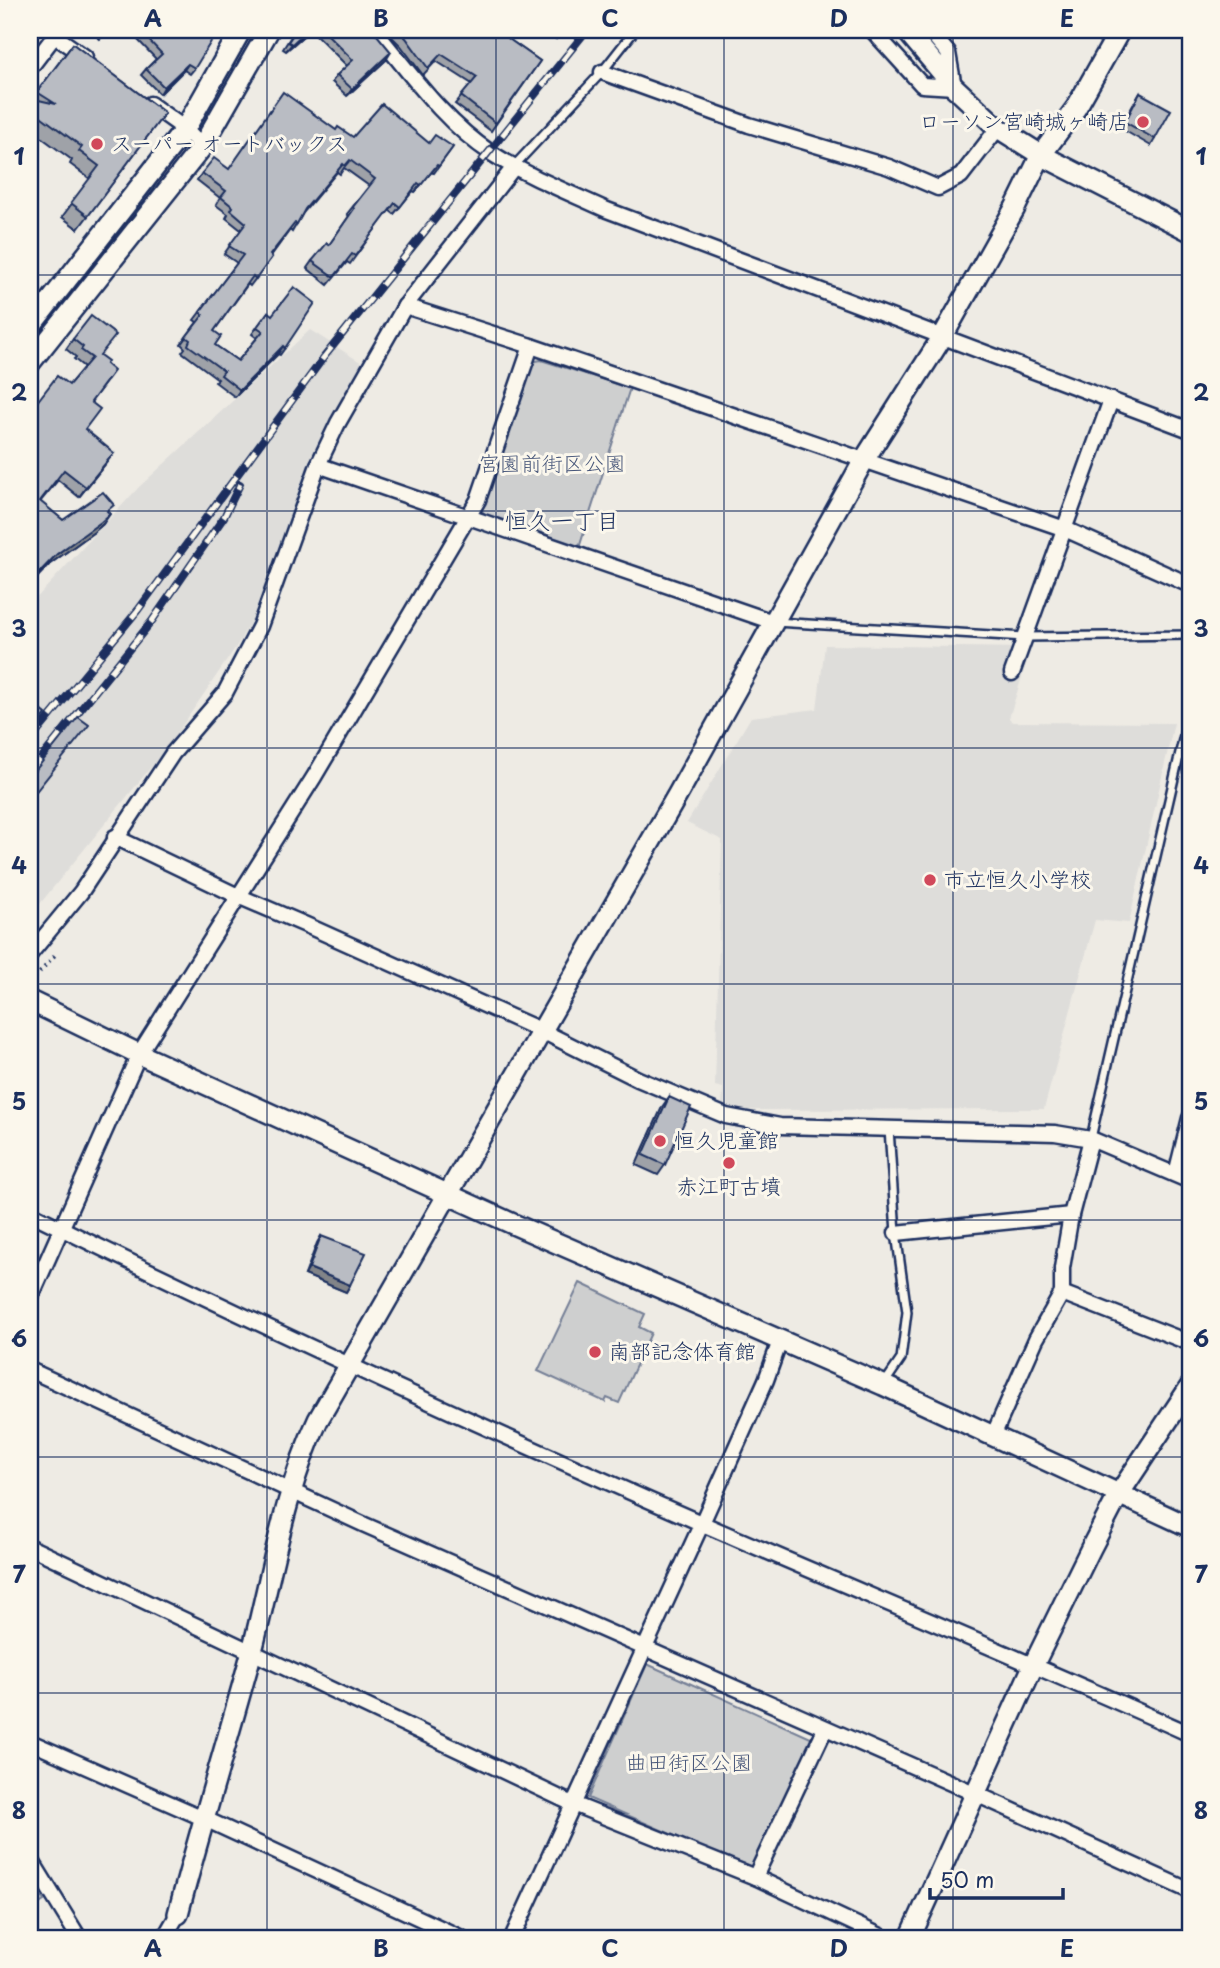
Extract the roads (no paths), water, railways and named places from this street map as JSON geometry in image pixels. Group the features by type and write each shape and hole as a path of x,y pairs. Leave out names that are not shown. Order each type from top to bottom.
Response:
{"street":[{"path":"30,327 185,129 241,30"},
{"path":"32,357 202,147 269,30"},
{"path":"374,30 445,114 489,151 514,167 607,210 1190,430"},
{"path":"872,30 922,85 954,87"},
{"path":"906,30 954,87 998,128 1041,155 1190,232"},
{"path":"929,30 948,53 954,87"},
{"path":"174,1938 203,1818 251,1654 292,1490 306,1445 318,1420 678,794 863,460 943,337 1015,208 1041,155 1076,108 1120,30"},
{"path":"30,68 57,33 98,67"},
{"path":"603,72 749,125 889,167 938,188 961,176 998,128"},
{"path":"142,98 185,129 202,147"},
{"path":"30,954 81,892 173,753 225,693 260,626 318,465 338,423 405,306 514,167"},
{"path":"405,306 530,346 1065,529 1190,585"},
{"path":"30,1299 139,1054 314,777 478,500 530,346"},
{"path":"1012,673 1111,400"},
{"path":"318,465 773,622"},
{"path":"116,837 237,897 306,925 540,1030 639,1079 726,1116 780,1126 1055,1132 1091,1139 1190,1181"},
{"path":"30,1001 139,1054 883,1385 1190,1527"},
{"path":"1176,1174 1190,1118"},
{"path":"993,1436 1037,1339 1062,1293 1062,1268 1071,1215 1091,1139"},
{"path":"30,1213 350,1365 702,1523 1034,1664 1190,1734"},
{"path":"897,1233 1071,1215"},
{"path":"1062,1293 1190,1343"},
{"path":"512,1938 702,1523 766,1380 780,1341"},
{"path":"30,1370 643,1649 976,1794 1190,1891"},
{"path":"910,1938 1034,1664 1119,1494 1190,1387"},
{"path":"30,1548 573,1804 755,1878 885,1938"},
{"path":"755,1878 825,1729"},
{"path":"30,1742 203,1818 462,1938"},
{"path":"30,1858 79,1938"},
{"path":"164,1938 178,1914"}],"lane":[{"path":"514,167 603,72 635,30"},
{"path":"773,622 1025,637 1190,635"},
{"path":"1091,1139 1190,709"},
{"path":"883,1385 901,1359 907,1312 897,1233 889,1129"}],"railway":[{"path":"30,741 138,610 324,357 587,30"},
{"path":"30,772 152,621 224,517 240,484"}],"place":[{"name":"ローソン宮崎城ヶ崎店","path":"1143,122"},
{"name":"スーパー オートバックス","path":"97,144"},
{"name":"市立恒久小学校","path":"930,880"},
{"name":"恒久児童館","path":"660,1141"},
{"name":"赤江町古墳","path":"729,1163"},
{"name":"南部記念体育館","path":"595,1352"}],"district":[{"name":"恒久一丁目","path":"562,521"}],"park label":[{"name":"宮園前街区公園","path":"552,464"},
{"name":"曲田街区公園","path":"689,1763"}]}
